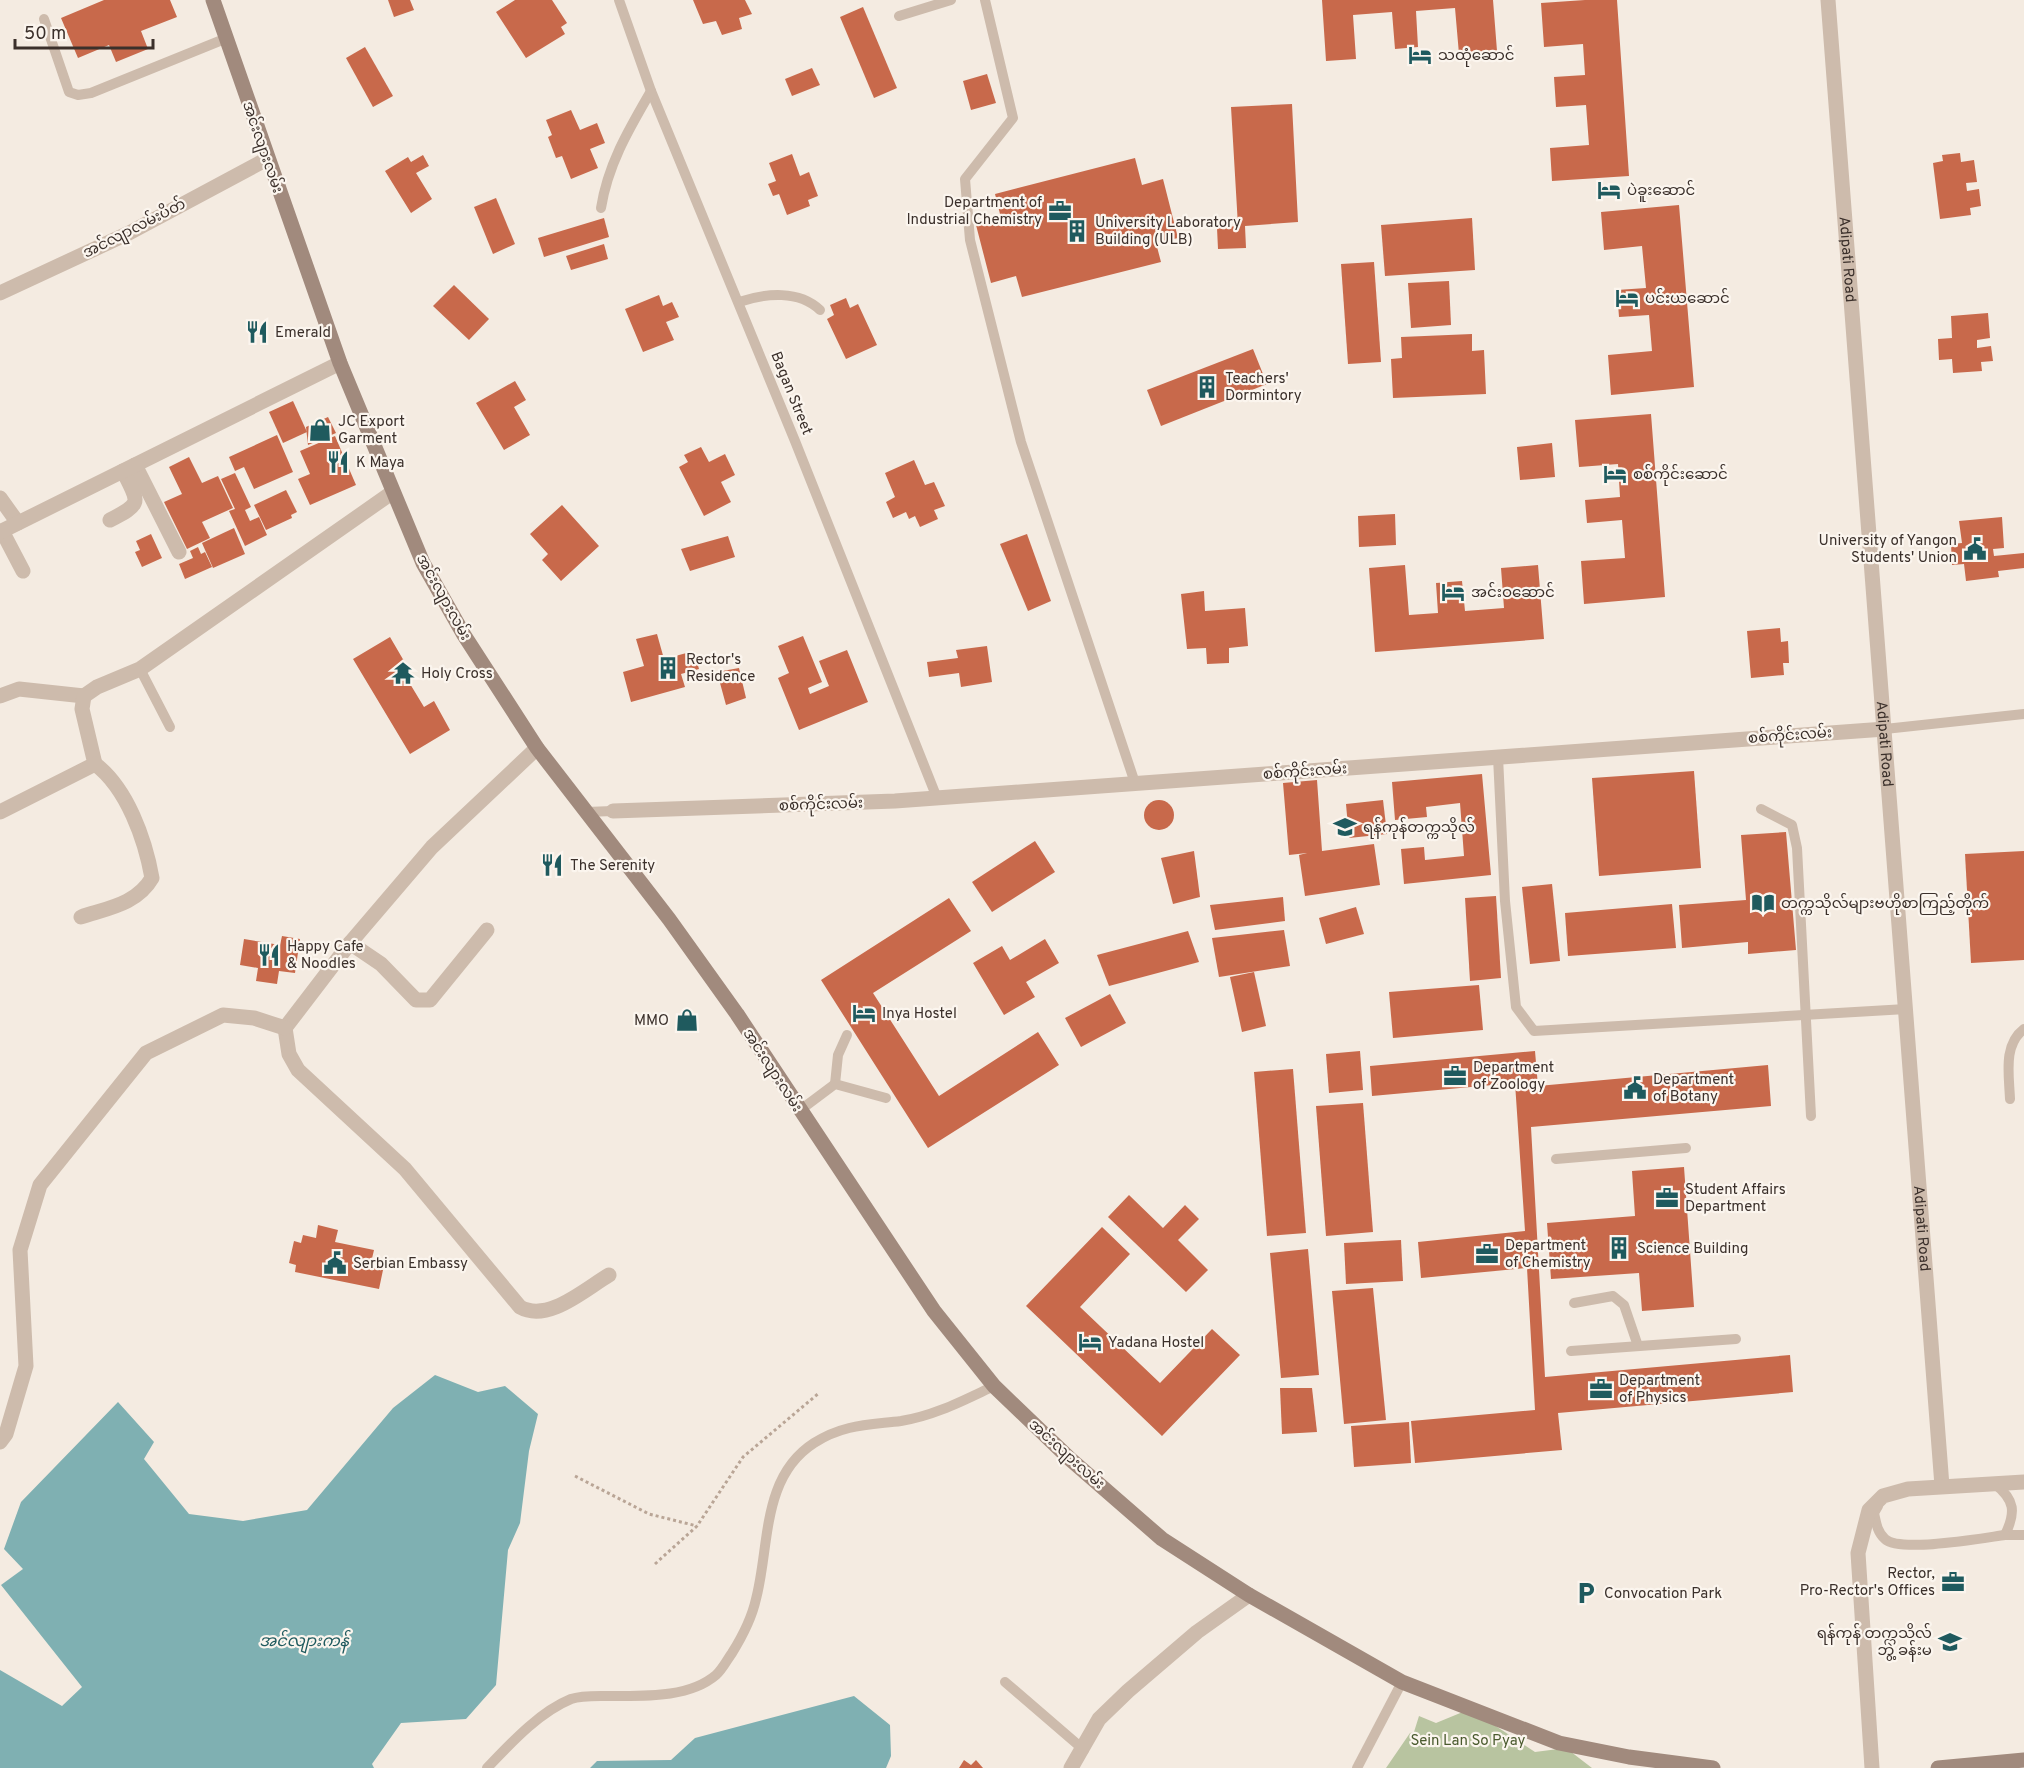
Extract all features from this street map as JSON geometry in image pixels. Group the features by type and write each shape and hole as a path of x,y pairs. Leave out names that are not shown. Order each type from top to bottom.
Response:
{"main road":[{"name":"အင်းလျားလမ်း","path":"213,0 340,363 423,563 464,635 537,748 669,919 737,1014 799,1111 934,1311 994,1386 1070,1459 1162,1539 1249,1595 1402,1682 1559,1743 1629,1757 1713,1768"},
{"path":"1938,1768 2024,1760"}],"street":[{"name":"Adipati Road","path":"1828,0 1942,1486"},
{"name":"အင်လျာလမ်းပိတ်","path":"0,293 129,232 267,159"},
{"path":"23,572 1,532 340,363"},
{"path":"110,520 133,508 136,503 129,468"},
{"path":"129,468 178,552"},
{"path":"0,696 20,688 84,696 97,687 140,669 393,492"},
{"path":"0,498 18,523"},
{"path":"81,917 127,902 144,890 152,878 147,852 129,809 106,772 95,764 82,709 84,696"},
{"name":"စစ်ကိုင်းလမ်း","path":"613,812 937,798 1885,729"},
{"path":"537,748 432,847 350,943 285,1029 289,1054 298,1070 405,1169 520,1307 528,1312 548,1311 609,1275"},
{"path":"0,812 95,764"},
{"path":"350,943 381,964 416,1000 430,1000 487,930"},
{"path":"0,1442 6,1434 26,1366 20,1250 40,1185 146,1053 223,1016 254,1018 285,1029"},
{"path":"1872,1768 1858,1553 1869,1510 1883,1496 1908,1489 2024,1482"},
{"path":"1071,1768 1084,1750 1099,1719 1197,1632 1249,1595"}],"lane":[{"name":"Bagan Street","path":"618,0 651,91 739,302 937,798"},
{"path":"899,16 951,0"},
{"path":"985,0 1013,118 965,179 970,240 1021,442 1135,783"},
{"path":"44,19 69,92 78,95 91,93 227,38"},
{"path":"600,208 613,161 651,91"},
{"path":"739,302 757,296 808,298 820,310"},
{"path":"140,669 170,727"},
{"name":"စစ်ကိုင်းလမ်း","path":"1885,729 2024,714"},
{"path":"1498,757 1505,901 1516,1007 1534,1031 1906,1009"},
{"path":"1761,808 1792,825 1797,848 1811,1116"},
{"name":"စစ်ကိုင်းလမ်း","path":"586,812 613,812"},
{"path":"2010,1099 2008,1060 2014,1036 2024,1029"},
{"path":"799,1111 835,1084 838,1055 847,1035"},
{"path":"835,1084 886,1098"},
{"path":"1556,1159 1686,1148"},
{"path":"1574,1303 1613,1296 1624,1305 1638,1346"},
{"path":"1571,1351 1736,1339"},
{"path":"487,1768 540,1718 571,1699 666,1693 693,1688 717,1674 739,1642 756,1601 764,1557 767,1519 779,1484 794,1462 813,1443 867,1422 901,1420 940,1411 994,1386"},
{"path":"1995,1484 2007,1494 2012,1508 2012,1522 2005,1535"},
{"path":"1883,1496 1874,1513 1878,1531 1886,1541 1905,1545 2024,1534"},
{"path":"1005,1682 1084,1750"},
{"path":"1356,1768 1402,1682"}],"path":[{"path":"655,1564 697,1526 743,1457 819,1393"},
{"path":"574,1476 649,1514 697,1526"}],"green space":[{"name":"Sein Lan So Pyay","path":"1470,1709 1535,1752 1566,1748 1592,1768 1386,1768 1410,1733 1414,1732 1419,1716 1436,1723"}],"water":[{"name":"အင်လျားကန်","path":"435,1375 478,1392 505,1386 538,1414 529,1451 520,1523 508,1550 496,1685 466,1719 401,1723 372,1764 374,1768 0,1768 0,1670 62,1706 82,1687 1,1585 23,1569 4,1549 21,1502 118,1402 154,1442 144,1459 189,1514 243,1521 307,1510 393,1408"},
{"path":"854,1696 890,1725 891,1756 886,1768 590,1768 597,1761 671,1760 695,1738"}],"building":[{"path":"104,0 170,0 177,17 141,31 148,49 116,62 109,45 78,58 61,18"},
{"path":"388,0 410,0 414,10 394,17"},
{"path":"515,0 552,0 567,23 561,27 565,34 526,58 496,12"},
{"path":"693,0 745,0 752,14 739,18 742,29 722,35 716,21 703,24"},
{"path":"1322,0 1493,0 1497,51 1459,54 1455,8 1416,11 1418,47 1395,49 1392,12 1353,15 1356,59 1326,61"},
{"path":"1617,0 1629,176 1552,181 1550,148 1589,145 1586,105 1556,107 1554,77 1585,75 1583,44 1544,47 1541,3"},
{"path":"863,7 897,88 874,98 840,17"},
{"path":"365,47 393,96 373,107 346,58"},
{"path":"812,68 820,85 792,96 785,79"},
{"path":"987,74 996,103 971,110 963,81"},
{"path":"1292,104 1298,222 1245,226 1246,248 1218,249 1217,228 1238,226 1231,107"},
{"path":"571,110 580,130 597,123 605,143 590,149 598,168 571,179 562,156 556,158 548,137 552,135 546,120"},
{"path":"1960,153 1961,162 1974,160 1977,182 1966,183 1967,191 1979,189 1981,206 1970,208 1971,215 1940,219 1933,163 1943,161 1942,155"},
{"path":"792,154 800,176 809,172 818,196 808,200 810,206 787,215 779,194 773,196 768,184 776,181 769,163"},
{"path":"423,155 429,166 416,173 432,199 411,213 385,171 408,157 411,162"},
{"name":"University Laboratory Building (ULB)","path":"1135,158 1142,185 1163,179 1178,238 1156,243 1161,262 1022,297 1016,276 991,283 976,225 1001,218 995,194"},
{"path":"496,198 515,244 493,254 474,207"},
{"path":"1679,205 1694,387 1611,395 1608,355 1652,351 1649,315 1619,317 1617,290 1646,288 1642,246 1604,250 1601,212"},
{"path":"604,218 609,237 544,257 538,238"},
{"path":"1472,218 1475,270 1385,276 1381,225"},
{"path":"604,244 608,259 571,270 566,256"},
{"path":"1374,262 1381,362 1348,364 1341,264"},
{"path":"1449,281 1451,325 1411,328 1408,283"},
{"path":"454,285 489,319 469,340 433,306"},
{"path":"659,295 663,306 672,302 679,317 666,322 674,340 643,352 625,309"},
{"path":"846,298 850,308 858,304 877,345 846,359 827,319 834,315 830,305"},
{"path":"1988,313 1990,338 1977,340 1977,348 1991,346 1993,361 1981,362 1982,371 1953,373 1952,359 1939,360 1938,339 1952,338 1951,316"},
{"path":"1472,334 1472,351 1484,350 1486,394 1393,398 1391,359 1402,358 1401,337"},
{"name":"Teachers' Dormintory","path":"1253,349 1267,384 1161,426 1147,390"},
{"path":"515,381 526,400 514,407 530,435 504,450 476,403"},
{"path":"293,401 307,432 283,443 269,412"},
{"path":"1651,414 1665,597 1584,604 1581,561 1625,558 1622,520 1587,523 1585,500 1620,497 1618,464 1579,467 1575,420"},
{"name":"JC Export Garment","path":"328,417 336,433 308,445 306,427"},
{"path":"277,435 293,472 254,489 244,467 235,471 229,457"},
{"path":"335,436 356,485 310,505 298,479 310,474 300,451"},
{"path":"1552,443 1555,477 1520,480 1517,447"},
{"path":"701,447 709,462 725,454 735,475 721,482 731,502 704,516 679,467 688,462 684,455"},
{"path":"189,457 202,483 218,476 233,508 202,522 210,538 187,549 164,502 182,494 169,467"},
{"path":"914,460 925,485 934,482 945,506 934,510 938,519 920,527 915,516 909,519 906,512 893,518 886,502 895,497 885,473"},
{"path":"235,473 251,507 245,510 250,521 259,517 267,535 245,546 229,511 235,509 221,479"},
{"path":"286,490 297,512 291,515 292,518 266,530 254,505"},
{"path":"562,505 599,546 561,581 542,560 548,554 530,534"},
{"path":"1395,514 1396,545 1359,547 1358,516"},
{"name":"University of Yangon Students' Union","path":"2002,517 2004,548 1993,549 1994,556 2024,553 2024,568 1998,571 1999,577 1966,581 1964,564 1952,565 1951,544 1962,543 1959,521"},
{"path":"234,528 245,554 213,568 202,543"},
{"path":"151,534 162,558 142,567 135,552 140,550 136,541"},
{"path":"1027,534 1051,601 1028,611 1000,544"},
{"path":"728,536 735,557 690,571 681,549"},
{"path":"198,547 201,554 205,552 212,567 185,579 179,564 193,558 190,551"},
{"path":"1405,565 1409,615 1438,613 1436,583 1462,581 1465,611 1504,608 1501,568 1538,565 1544,639 1375,652 1369,568"},
{"path":"1204,591 1205,611 1245,608 1248,646 1229,648 1229,663 1207,664 1206,648 1187,649 1181,594"},
{"path":"1780,628 1781,642 1788,641 1789,663 1783,663 1784,675 1751,678 1747,631"},
{"name":"Rector's Residence","path":"657,634 664,659 694,651 699,669 681,674 685,687 631,702 623,672 644,666 636,639"},
{"path":"803,636 822,682 808,688 810,694 829,686 819,661 847,650 868,702 799,730 778,678 789,673 778,646"},
{"path":"390,637 404,661 398,664 424,707 434,701 450,730 410,754 353,659"},
{"path":"987,646 992,682 961,687 959,673 929,677 927,662 958,658 956,650"},
{"path":"739,668 746,698 726,705 717,672"},
{"path":"1694,771 1701,868 1599,876 1592,778"},
{"path":"1482,774 1491,875 1404,884 1401,849 1424,847 1425,860 1464,856 1460,803 1426,807 1427,817 1395,820 1392,782"},
{"path":"1317,780 1322,851 1374,844 1380,885 1305,896 1299,855 1307,853 1289,855 1283,783"},
{"path":"1159,800 1170,804 1174,815 1170,826 1159,830 1148,826 1144,815 1148,804"},
{"path":"1383,800 1387,834 1349,838 1346,804"},
{"path":"1786,832 1796,950 1748,954 1748,942 1682,948 1679,905 1746,900 1741,835"},
{"path":"1035,841 1055,872 992,912 972,882"},
{"path":"1194,851 1200,897 1173,904 1161,858"},
{"path":"2024,851 2024,960 1971,963 1965,854"},
{"path":"1552,884 1560,961 1530,964 1522,887"},
{"path":"1496,896 1501,978 1470,981 1465,898"},
{"path":"1283,897 1285,921 1215,930 1210,905"},
{"name":"Inya Hostel","path":"949,898 971,931 873,993 939,1096 1038,1032 1059,1065 928,1148 821,980"},
{"path":"1672,904 1676,948 1568,956 1565,913"},
{"path":"1356,907 1364,934 1326,944 1319,918"},
{"path":"1284,930 1290,966 1219,977 1212,938"},
{"path":"1188,931 1199,962 1109,986 1097,955"},
{"name":"Happy Cafe & Noodles","path":"282,936 300,939 295,973 279,971 277,984 256,981 258,968 240,965 244,939 280,945"},
{"path":"1045,939 1059,963 1026,982 1035,997 1004,1015 973,963 1002,946 1010,960"},
{"path":"1254,972 1266,1026 1242,1032 1230,977"},
{"path":"1479,985 1483,1030 1393,1038 1389,992"},
{"path":"1110,994 1126,1023 1081,1047 1065,1018"},
{"path":"1360,1051 1363,1090 1329,1093 1326,1054"},
{"path":"1535,1051 1538,1086 1768,1065 1771,1106 1531,1127 1545,1377 1790,1355 1793,1392 1558,1413 1562,1450 1415,1463 1411,1421 1535,1410 1527,1268 1421,1278 1418,1242 1525,1231 1515,1083 1372,1096 1370,1066"},
{"path":"1293,1069 1306,1233 1267,1236 1254,1072"},
{"path":"1363,1103 1373,1232 1326,1236 1316,1106"},
{"name":"Science Building","path":"1684,1167 1694,1307 1642,1311 1639,1273 1551,1279 1547,1223 1635,1216 1632,1171"},
{"path":"1129,1195 1163,1228 1185,1205 1199,1219 1178,1240 1208,1270 1186,1292 1108,1217"},
{"path":"318,1225 338,1230 335,1242 374,1250 370,1267 383,1270 379,1289 295,1272 296,1265 289,1263 294,1241 301,1243 303,1235 316,1238"},
{"name":"Yadana Hostel","path":"1102,1227 1130,1254 1080,1307 1160,1383 1212,1329 1240,1355 1162,1436 1026,1306"},
{"path":"1401,1240 1403,1281 1346,1284 1344,1243"},
{"path":"1308,1249 1319,1375 1281,1378 1270,1253"},
{"path":"1373,1288 1386,1420 1344,1424 1332,1291"},
{"path":"1280,1388 1312,1388 1317,1432 1282,1434"},
{"path":"1409,1422 1411,1463 1354,1467 1351,1426"},
{"path":"964,1760 971,1765 976,1760 983,1768 959,1768"}],"place":[{"name":"သထုံဆောင်","path":"1420,55"},
{"name":"ပဲခူးဆောင်","path":"1609,190"},
{"name":"Department of Industrial Chemistry","path":"1060,211"},
{"name":"University Laboratory Building (ULB)","path":"1077,231"},
{"name":"ပင်းယဆောင်","path":"1627,298"},
{"name":"Emerald","path":"257,332"},
{"name":"Teachers' Dormintory","path":"1207,387"},
{"name":"JC Export Garment","path":"320,430"},
{"name":"K Maya","path":"338,462"},
{"name":"စစ်ကိုင်းဆောင်","path":"1615,474"},
{"name":"University of Yangon Students' Union","path":"1975,549"},
{"name":"အင်းဝ‌ဆောင်","path":"1453,592"},
{"name":"Rector's Residence","path":"668,668"},
{"name":"Holy Cross","path":"403,673"},
{"name":"ရန်ကုန်တက္ကသိုလ်","path":"1345,827"},
{"name":"The Serenity","path":"552,865"},
{"name":"တက္ကသိုလ်များဗဟိုစာကြည့်တိုက်","path":"1763,903"},
{"name":"Happy Cafe & Noodles","path":"269,955"},
{"name":"Inya Hostel","path":"864,1013"},
{"name":"MMO","path":"687,1020"},
{"name":"Department of Zoology","path":"1455,1076"},
{"name":"Department of Botany","path":"1635,1088"},
{"name":"Student Affairs Department","path":"1667,1198"},
{"name":"Science Building","path":"1619,1248"},
{"name":"Department of Chemistry","path":"1487,1254"},
{"name":"Serbian Embassy","path":"335,1263"},
{"name":"Yadana Hostel","path":"1090,1342"},
{"name":"Department of Physics","path":"1601,1389"},
{"name":"Rector, Pro-Rector's Offices","path":"1953,1582"},
{"name":"Convocation Park","path":"1586,1593"},
{"name":"ရန်ကုန် တက္ကသိုလ် ဘွဲ့ ခန်းမ","path":"1950,1642"}]}
